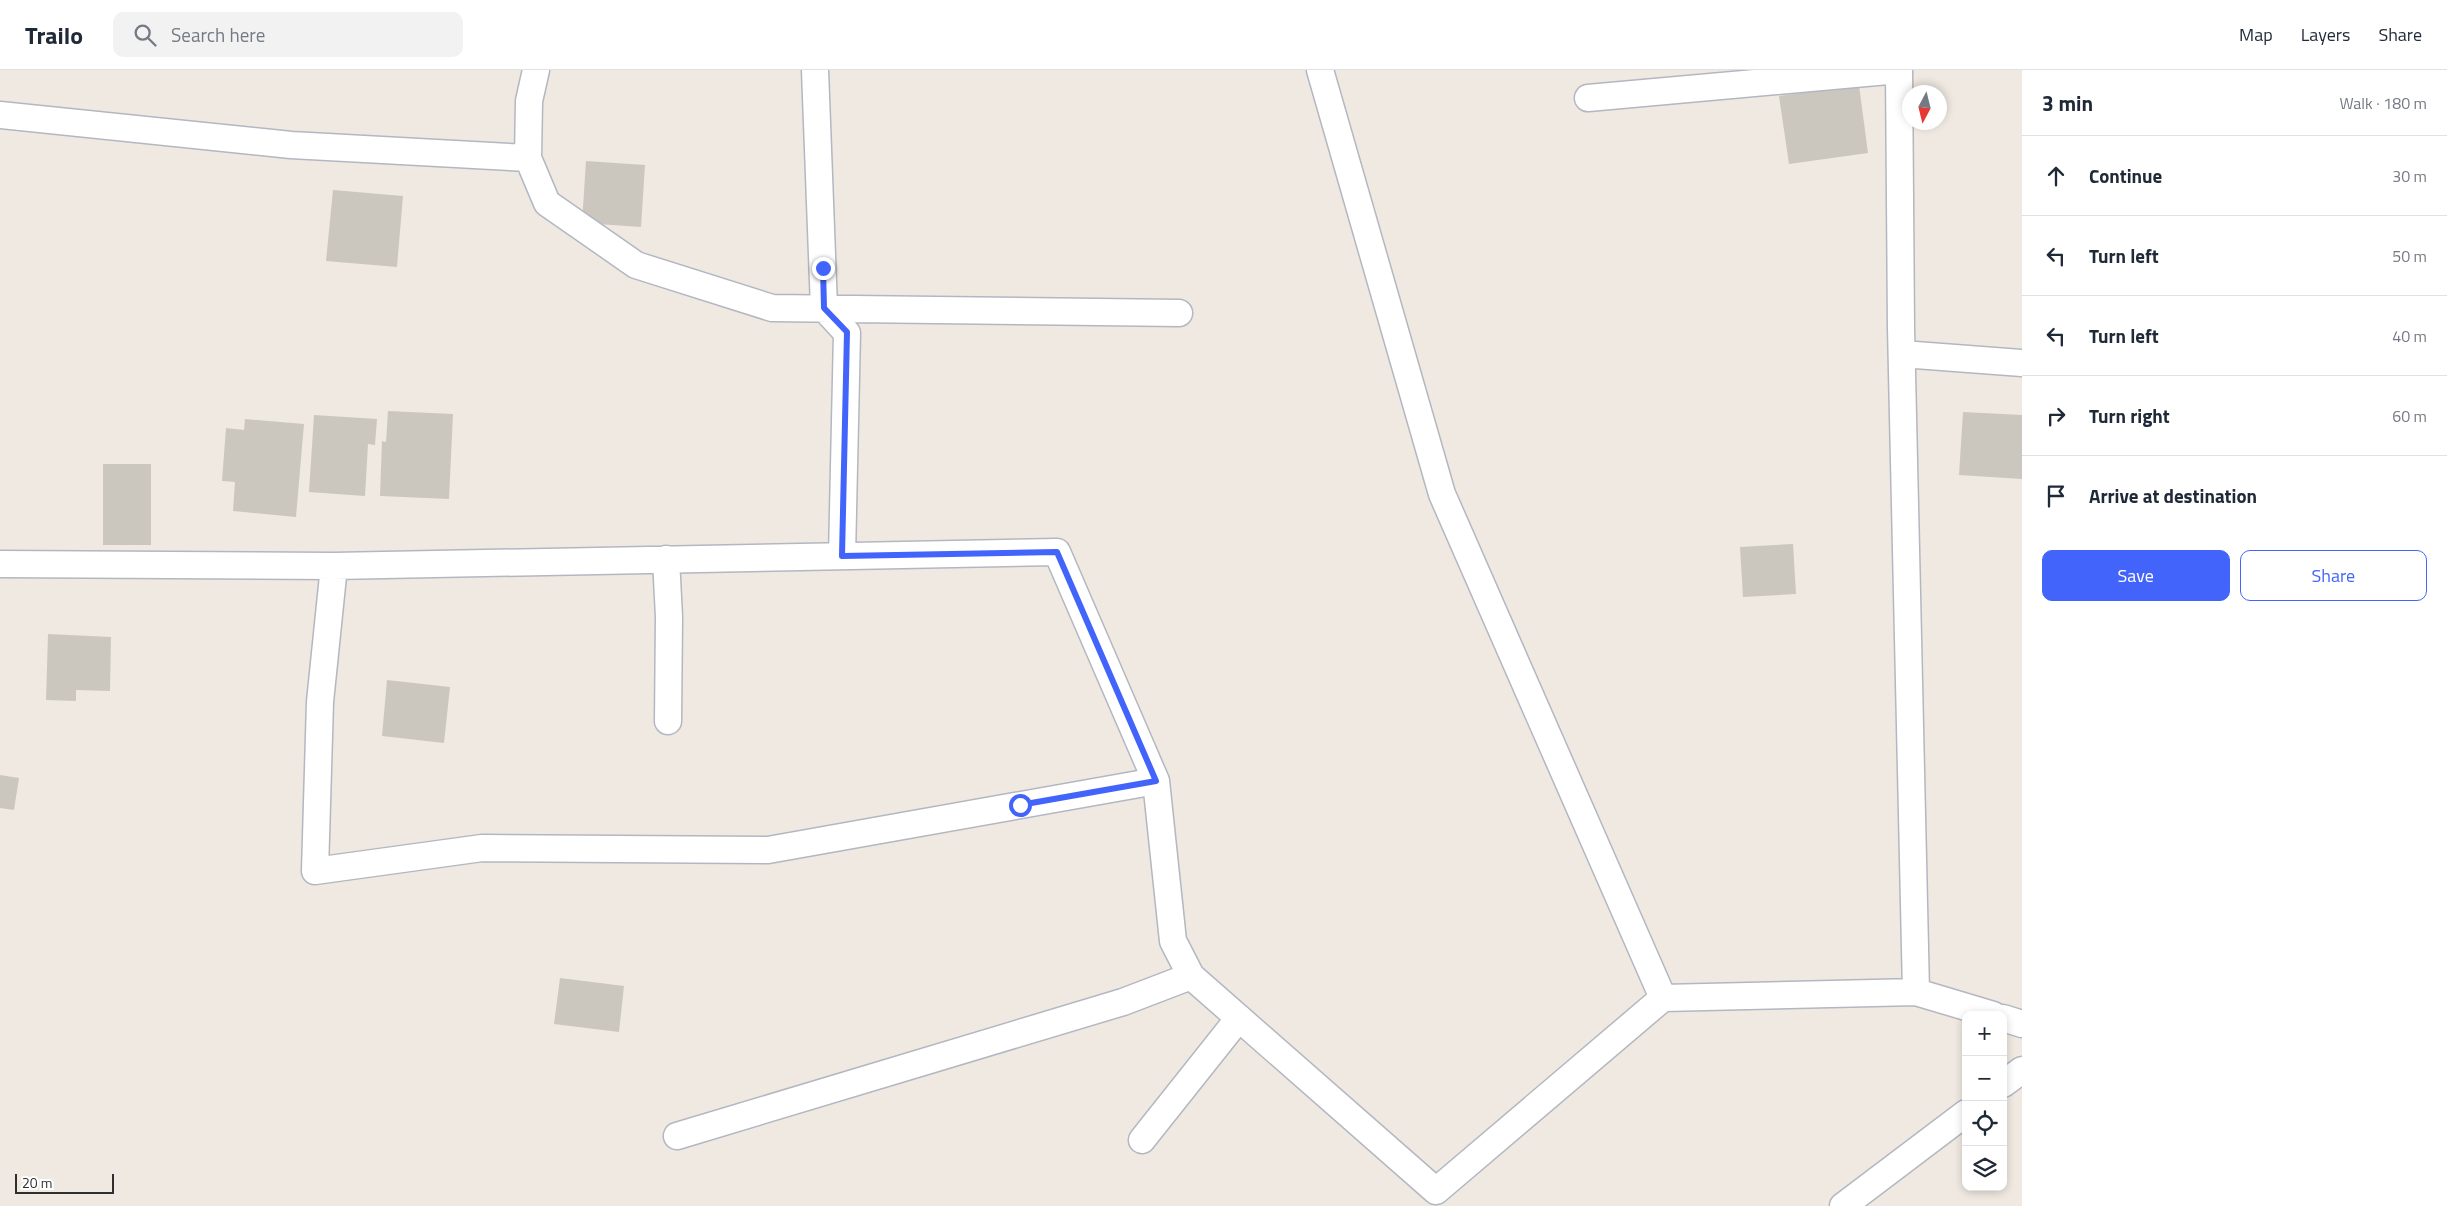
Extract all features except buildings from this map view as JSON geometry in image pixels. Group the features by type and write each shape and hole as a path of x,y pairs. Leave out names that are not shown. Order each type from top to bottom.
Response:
{"street":[{"path":"536,70 529,101 528,158 547,204 636,265 772,308 1179,312"},
{"path":"815,70 824,308 847,332 842,556"},
{"path":"1320,70 1442,494 1662,998"},
{"path":"1588,98 1899,70 1902,354 1916,992"},
{"path":"0,115 291,145 528,158"},
{"path":"1902,354 2022,363"},
{"path":"0,564 334,566 1057,552 1156,781 1173,941 1191,976 1239,1018 1429,1199 1662,998 1916,992 1979,1011"},
{"path":"666,560 669,617 668,721"},
{"path":"334,566 320,702 315,871 482,848 768,850 1156,781"},
{"path":"677,1136 1105,1008 1191,976"},
{"path":"1142,1140 1239,1018"},
{"path":"2007,1019 2022,1024"},
{"path":"2007,1081 2022,1070"},
{"path":"1844,1206 1962,1116"}],"route":[{"path":"823,268 824,308 847,332 842,556 1057,552 1156,781 1020,805"}]}
